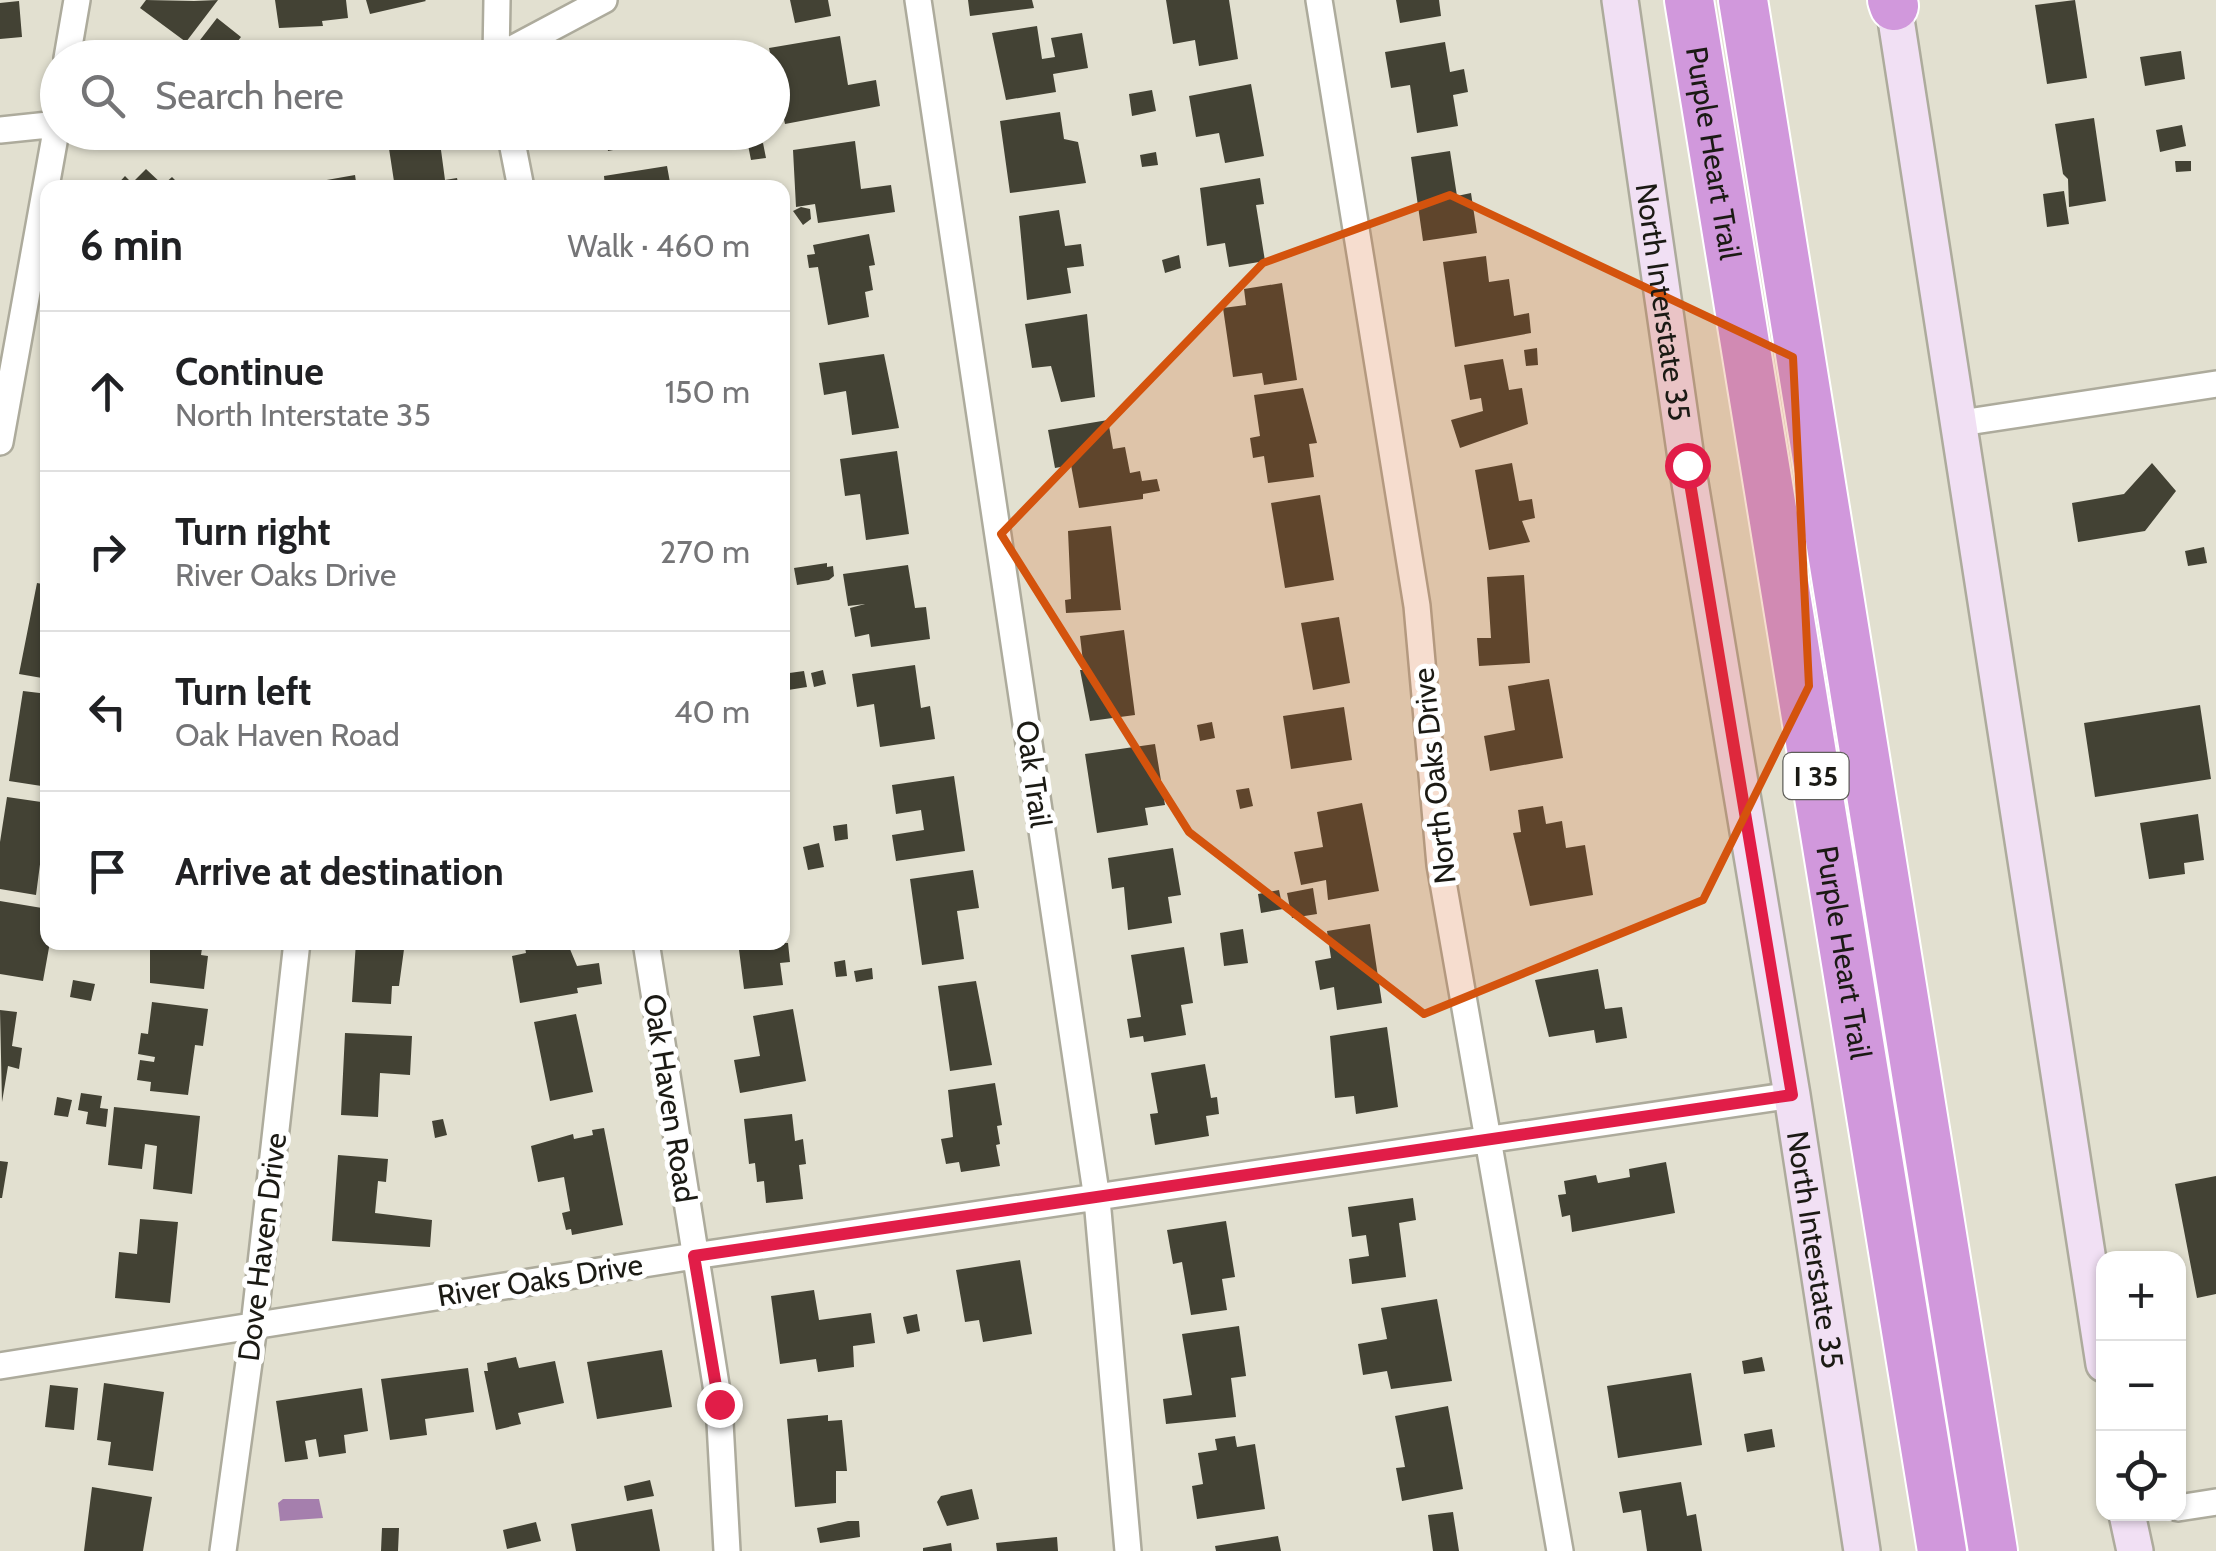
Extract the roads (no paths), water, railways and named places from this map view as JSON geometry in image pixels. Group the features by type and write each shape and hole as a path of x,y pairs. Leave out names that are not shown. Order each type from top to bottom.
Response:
{"highway":[{"name":"Purple Heart Trail","path":"1690,0 1942,1551"},
{"name":"Purple Heart Trail","path":"1744,0 1992,1551"}],"main road":[{"name":"North Interstate 35","path":"1620,0 1687,465 1792,1095 1862,1551"},
{"path":"1893,2 2101,1341"},
{"path":"2133,1521 2135,1551"}],"street":[{"path":"71,40 77,0"},
{"path":"496,40 497,0"},
{"path":"528,40 604,0"},
{"name":"Oak Trail","path":"918,0 1097,1199 1128,1551"},
{"name":"North Oaks Drive","path":"1320,0 1417,606 1440,865 1560,1551"},
{"path":"0,130 40,125"},
{"path":"47,180 52,150"},
{"path":"514,150 519,180"},
{"path":"0,442 40,218"},
{"path":"1961,423 2216,384"},
{"name":"Dove Haven Drive","path":"223,1551 254,1326 296,950"},
{"name":"Oak Haven Road","path":"647,950 719,1404 727,1551"},
{"name":"River Oaks Drive","path":"0,1366 694,1256 1792,1095"},
{"path":"2186,1507 2216,1502"}]}
